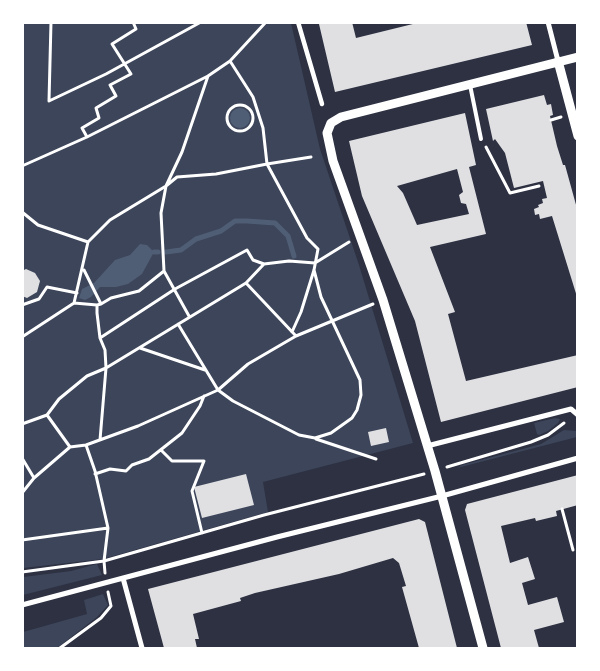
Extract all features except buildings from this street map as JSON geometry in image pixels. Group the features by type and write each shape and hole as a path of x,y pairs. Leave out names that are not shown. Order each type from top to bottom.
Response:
{"street":[{"path":"298,22 322,104"},
{"path":"548,22 578,136"},
{"path":"482,648 442,496 383,300 327,133 331,123 341,117 558,61 577,58"},
{"path":"426,446 571,409 578,415"},
{"path":"22,605 442,496 578,458"},
{"path":"123,578 142,648"}],"lane":[{"path":"470,83 482,139"}],"path":[{"path":"51,22 49,101 106,74 201,22"},
{"path":"87,137 82,128 99,118 96,108 116,96 110,85 131,74 112,44 136,29 134,22"},
{"path":"22,166 87,137 208,76 230,61 266,22"},
{"path":"230,61 253,97 267,164 307,238 318,249 314,270 301,312 292,332"},
{"path":"189,317 164,271 161,212 166,186 180,159 208,76"},
{"path":"236,105 245,106 252,116 248,127 241,130 233,129 227,118 230,110 236,105"},
{"path":"252,116 258,114"},
{"path":"482,139 510,193 539,186"},
{"path":"74,303 88,242 110,220 166,186 177,177 216,174 312,157"},
{"path":"22,212 38,225 88,242"},
{"path":"100,338 175,289 247,250 253,260 264,264 289,261 315,263 360,236"},
{"path":"22,424 47,415 59,399 87,376 106,368 246,283 264,264"},
{"path":"83,270 99,304 100,338 105,350 106,368 100,440"},
{"path":"314,270 321,297 360,380 361,394 357,410 352,418 331,434 315,438"},
{"path":"22,337 74,303 99,304 111,298 140,291 164,271"},
{"path":"246,283 296,336"},
{"path":"22,305 39,299 46,287 77,293"},
{"path":"22,493 34,478 70,447 86,445 138,426 218,390 248,364 296,336 383,300"},
{"path":"178,324 218,390 233,401 283,428 376,459"},
{"path":"139,347 205,370"},
{"path":"95,474 110,469 126,471 132,465 143,463 182,433 200,406 204,396"},
{"path":"47,415 70,447"},
{"path":"444,468 531,442 548,435 564,423"},
{"path":"60,648 101,618 111,606 105,582 104,561 108,528 86,445"},
{"path":"161,450 172,461 204,462 192,491 202,533"},
{"path":"22,458 34,478"},
{"path":"22,572 104,561 424,474"},
{"path":"562,509 573,550"},
{"path":"22,540 108,528"}],"shaded area":[{"path":"23,23 291,23 320,149 359,265 413,443 263,482 268,512 103,559 23,568"},
{"path":"240,108 247,111 250,118 247,125 240,128 233,125 230,118 233,111"},
{"path":"140,244 147,245 154,252 142,274 128,284 116,287 100,287 91,297 85,300 79,298 82,289 94,283 115,260 130,255"},
{"path":"555,418 560,419 558,423 548,431 537,434 534,423"},
{"path":"564,430 577,431 577,437 457,468 462,465 541,444"},
{"path":"97,564 102,575 23,595 23,577 71,571"},
{"path":"103,594 108,605 97,617 57,648 23,648 23,632 87,614 84,600"}],"waterway":[{"path":"166,252 181,250 196,239 221,231 235,221 247,221 275,223 288,236 294,256"}]}
